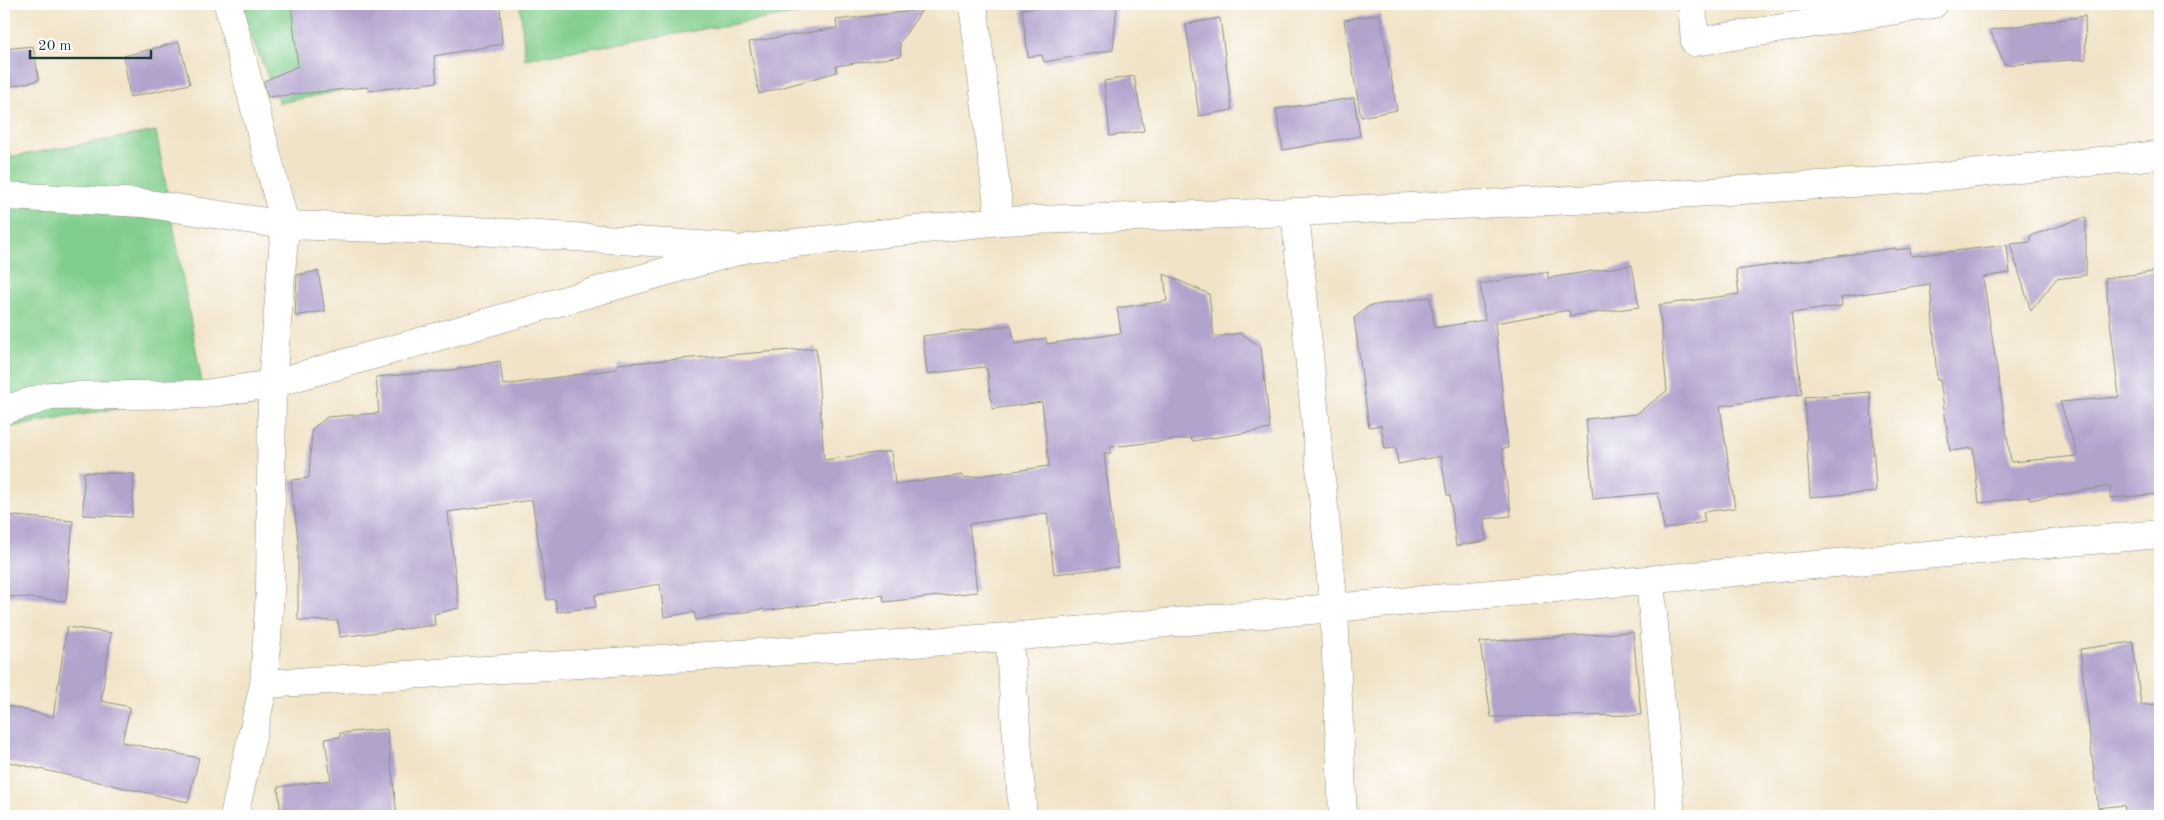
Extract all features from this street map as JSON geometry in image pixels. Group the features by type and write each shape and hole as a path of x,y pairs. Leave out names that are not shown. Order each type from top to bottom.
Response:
{"street":[{"path":"228,4 285,225 272,384 270,592 264,684 234,816"},
{"path":"974,4 1000,221"},
{"path":"1692,4 1694,42 1934,4"},
{"path":"4,196 143,203 285,225 477,231 748,248 1000,221 1295,212 1596,199 1917,179 2160,155"},
{"path":"1295,212 1334,609 1343,816"},
{"path":"4,410 50,396 204,394 272,384 748,248"},
{"path":"264,684 1009,637 2160,534"},
{"path":"1650,580 1671,816"},
{"path":"1009,637 1023,816"}],"green space":[{"path":"238,4 356,4 364,88 279,103"},
{"path":"520,4 830,4 831,8 525,59"},
{"path":"156,131 204,394 4,428 4,158"}],"building":[{"path":"291,4 500,4 502,44 434,56 437,82 368,91 367,87 268,97 264,81 298,66"},
{"path":"1068,4 1117,4 1113,50 1044,62 1042,55 1028,57 1022,9"},
{"path":"922,10 900,42 901,56 836,66 837,72 759,94 749,42 837,28 836,20"},
{"path":"1380,14 1397,110 1361,117 1344,20"},
{"path":"2085,16 2086,59 2005,65 1990,30"},
{"path":"1220,18 1232,110 1199,116 1186,24"},
{"path":"179,42 190,84 130,97 124,56"},
{"path":"33,46 39,80 4,88 4,49"},
{"path":"1134,76 1144,131 1110,136 1104,81"},
{"path":"1354,98 1360,136 1283,150 1276,109"},
{"path":"2086,217 2086,275 2056,279 2031,311 2010,244 2031,242 2030,236"},
{"path":"2007,245 2010,273 1983,277 2011,462 2078,456 2060,402 2119,397 2105,278 2160,271 2160,494 2110,498 2110,486 2030,500 2029,497 1979,503 1973,448 1950,451 1940,380 1937,380 1930,284 1841,297 1842,306 1791,313 1802,394 1720,406 1735,508 1703,512 1705,522 1664,529 1658,493 1593,499 1586,419 1636,414 1667,391 1659,305 1739,294 1736,270 1896,248 1896,250 1910,248 1911,256"},
{"path":"1632,265 1639,307 1570,316 1569,310 1495,323 1508,448 1502,449 1511,516 1484,519 1486,541 1456,546 1450,495 1447,495 1441,456 1398,464 1396,448 1385,449 1381,425 1369,427 1354,318 1369,306 1430,297 1435,328 1485,320 1480,284 1548,272 1548,278"},
{"path":"318,271 325,311 295,316 297,275"},
{"path":"1164,274 1209,294 1214,337 1241,333 1261,347 1270,429 1192,441 1191,438 1110,447 1111,453 1104,453 1118,567 1054,574 1047,513 969,524 977,592 884,602 883,595 764,611 764,609 696,620 694,612 664,617 660,584 595,595 596,607 557,612 555,599 547,600 532,500 448,512 459,608 434,614 435,625 340,637 338,621 298,620 298,540 291,480 309,478 312,429 327,417 379,413 376,377 447,371 500,361 503,385 617,369 617,364 816,348 824,460 891,451 895,484 963,475 964,478 1049,466 1042,402 992,409 987,369 983,367 927,374 923,336 1011,325 1015,344 1046,338 1047,344 1121,333 1117,308 1167,301"},
{"path":"1870,392 1876,492 1810,497 1804,397"},
{"path":"84,472 134,474 132,517 83,515"},
{"path":"4,515 73,521 66,601 4,596"},
{"path":"67,627 111,633 101,701 130,707 122,742 199,758 188,802 4,761 4,705 53,717"},
{"path":"1633,632 1641,715 1491,717 1480,642"},
{"path":"2133,642 2141,705 2160,704 2160,816 2126,816 2124,805 2098,808 2080,649"},
{"path":"387,729 397,816 281,816 278,787 331,780 325,739 340,737 340,733"}]}
